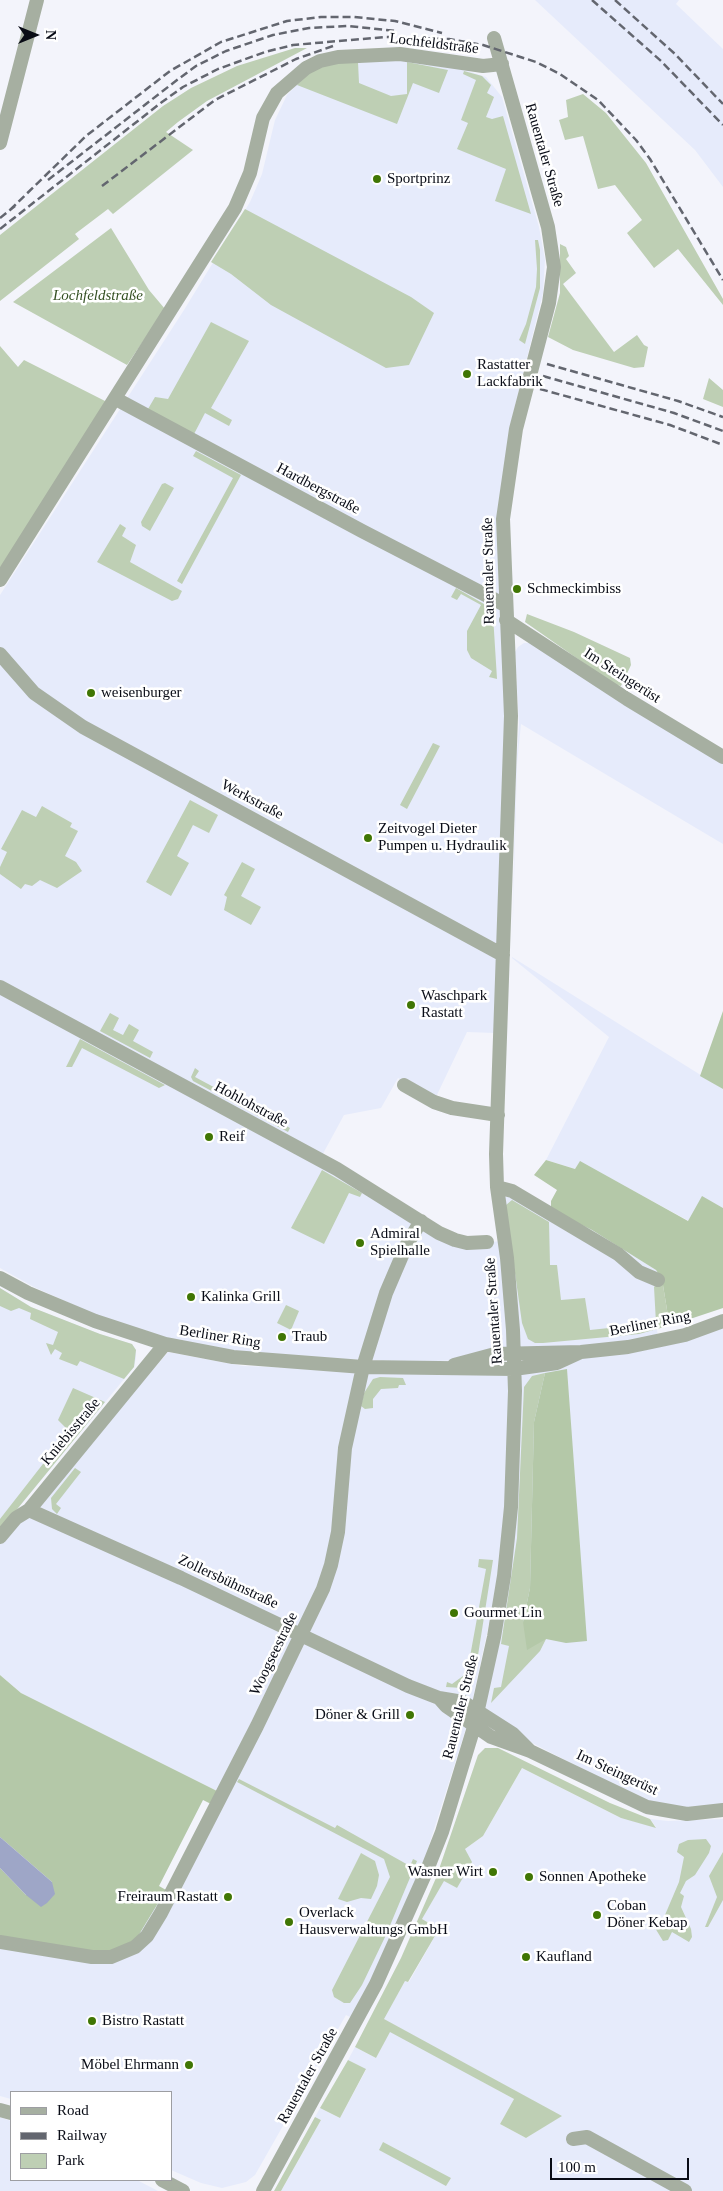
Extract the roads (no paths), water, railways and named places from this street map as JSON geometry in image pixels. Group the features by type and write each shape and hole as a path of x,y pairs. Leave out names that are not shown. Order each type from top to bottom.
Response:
{"street":[{"path":"0,143 5,130 37,0"},
{"name":"Rauentaler Straße","path":"266,2185 348,2038 407,1920 442,1832 474,1727 494,1637 504,1576 511,1507 514,1353 507,1258 497,1187 511,716 503,519 516,429 549,303 554,267 548,227 494,38"},
{"name":"Lochfeldstraße","path":"0,580 235,208 250,173 263,118 277,93 306,68 320,61 356,55 400,54 427,56 483,66 502,64"},
{"name":"Hardbergstraße","path":"116,399 362,531 505,604"},
{"name":"Im Steingerüst","path":"506,620 627,699 723,757"},
{"name":"Werkstraße","path":"0,654 34,693 82,727 503,955"},
{"name":"Hohlohstraße","path":"0,987 337,1170 455,1240 487,1242"},
{"path":"404,1084 434,1102 452,1108 498,1116"},
{"path":"497,1187 512,1191 618,1254 639,1272 658,1280"},
{"name":"Woogseestraße","path":"0,1942 92,1957 111,1957 135,1947 147,1936 165,1905 317,1604 334,1556 338,1532 345,1448 363,1367 386,1293 407,1244 421,1221"},
{"name":"Berliner Ring","path":"0,1278 61,1308 165,1344 233,1357 363,1367 514,1369 557,1363 581,1352"},
{"name":"Berliner Ring","path":"448,1367 473,1358 514,1353 581,1352 658,1341 685,1335 723,1321"},
{"name":"Kniebisstraße","path":"0,1537 16,1518 29,1510 165,1344"},
{"name":"Zollersbühnstraße","path":"29,1510 302,1635 408,1686 439,1698 464,1702 478,1710"},
{"name":"Zollersbühnstraße","path":"439,1698 446,1706 474,1727"},
{"name":"Im Steingerüst","path":"478,1710 513,1734 530,1751"},
{"name":"Im Steingerüst","path":"474,1727 491,1736 530,1751 653,1809 687,1814 723,1810"},
{"path":"573,2139 587,2137 685,2191"},
{"path":"164,2181 183,2191"},
{"path":"253,2191 266,2185"}],"water":[{"path":"0,1837 52,1882 55,1894 41,1907 26,1895 0,1868"}],"railway":[{"path":"592,0 661,61 723,125"},
{"path":"615,0 675,54 723,104"},
{"path":"10,210 86,136 170,71 221,42 287,21 321,17 354,17 395,21 442,33"},
{"path":"48,180 196,66 226,51 273,35 309,28 348,26 397,31"},
{"path":"0,229 162,102 183,87 218,69 265,52 293,45 385,37 449,39 483,45 536,62 560,74 598,100 636,140 650,159 723,280"},
{"path":"102,186 215,100 296,59 333,46"},
{"path":"0,218 15,206"},
{"path":"547,364 678,401 723,417"},
{"path":"543,376 674,413 723,431"},
{"path":"540,389 670,425 723,445"}],"place":[{"name":"Sportprinz","path":"377,179"},
{"name":"Rastatter Lackfabrik","path":"467,374"},
{"name":"Schmeckimbiss","path":"517,589"},
{"name":"weisenburger","path":"91,693"},
{"name":"Zeitvogel Dieter Pumpen u. Hydraulik","path":"368,838"},
{"name":"Waschpark Rastatt","path":"411,1005"},
{"name":"Reif","path":"209,1137"},
{"name":"Admiral Spielhalle","path":"360,1243"},
{"name":"Kalinka Grill","path":"191,1297"},
{"name":"Traub","path":"282,1337"},
{"name":"Gourmet Lin","path":"454,1613"},
{"name":"Döner & Grill","path":"410,1715"},
{"name":"Wasner Wirt","path":"493,1872"},
{"name":"Sonnen Apotheke","path":"529,1877"},
{"name":"Freiraum Rastatt","path":"228,1897"},
{"name":"Coban Döner Kebap","path":"597,1915"},
{"name":"Overlack Hausverwaltungs GmbH","path":"289,1922"},
{"name":"Kaufland","path":"526,1957"},
{"name":"Bistro Rastatt","path":"92,2021"},
{"name":"Möbel Ehrmann","path":"189,2065"}]}
